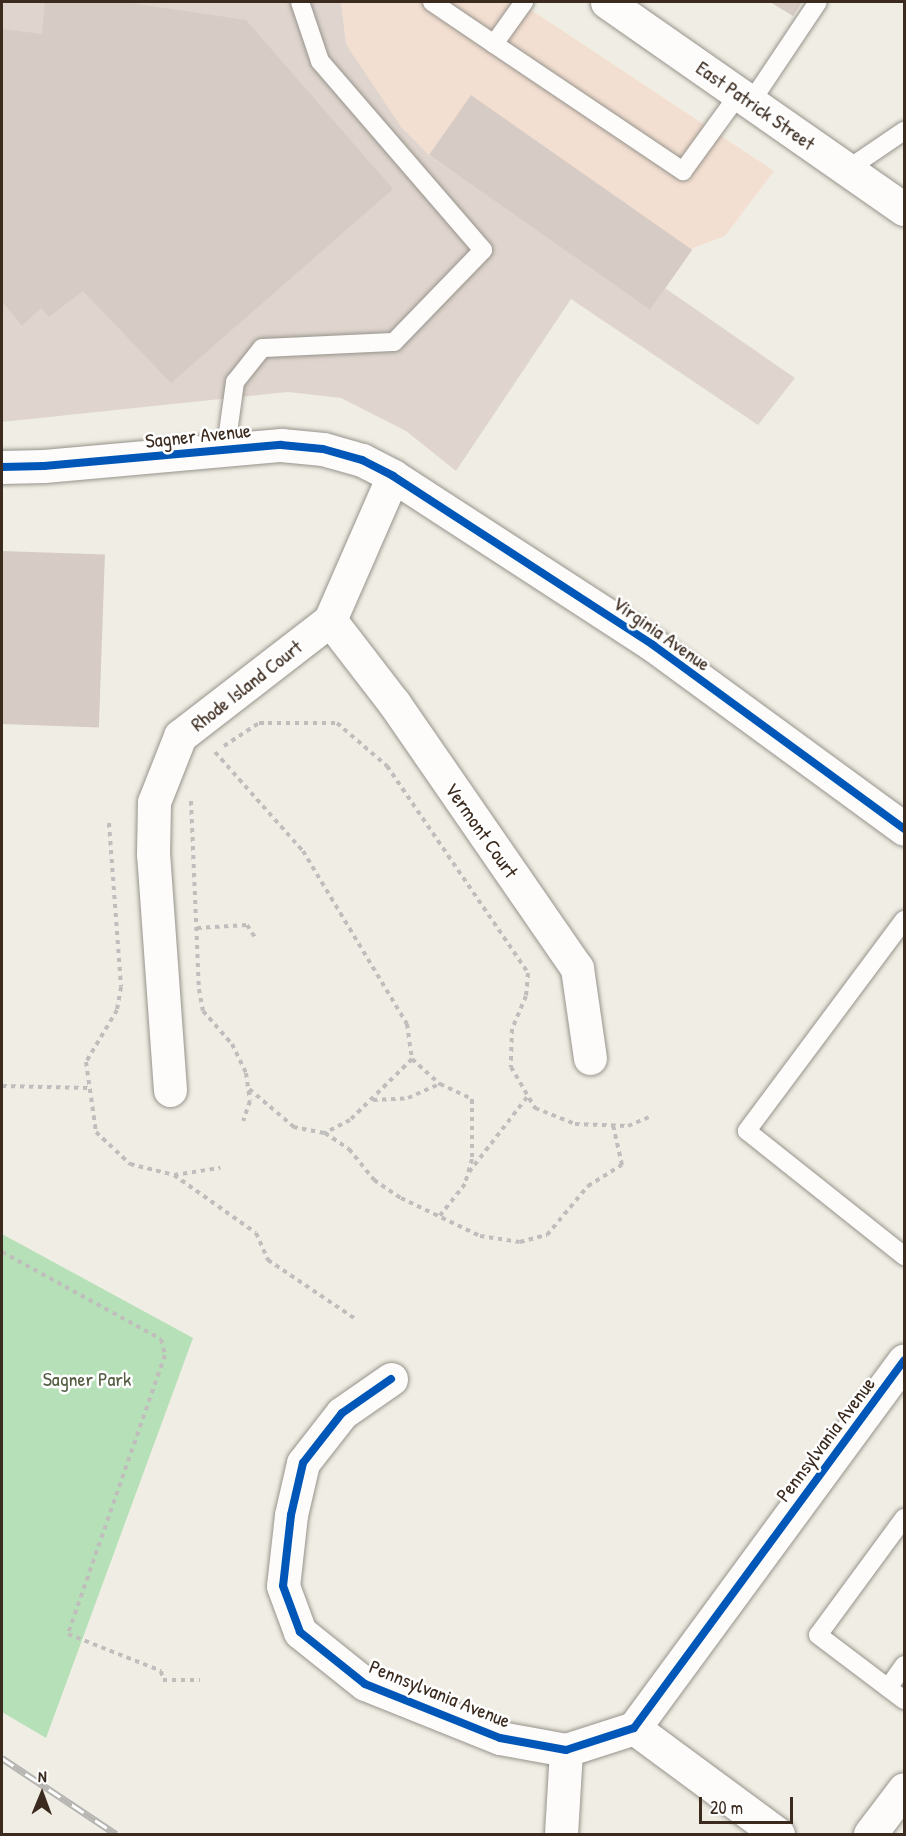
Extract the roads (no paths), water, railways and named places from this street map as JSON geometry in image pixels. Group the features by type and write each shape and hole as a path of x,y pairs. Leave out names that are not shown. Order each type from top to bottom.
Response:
{"street":[{"name":"East Patrick Street","path":"607,2 904,209"},
{"name":"Sagner Avenue","path":"2,467 126,459 226,447 281,445 323,449 362,460 393,476"},
{"name":"Rhode Island Court","path":"170,1090 153,854 154,802 180,736 330,620 393,476"},
{"name":"Virginia Avenue","path":"393,476 653,645 904,829"},
{"name":"Vermont Court","path":"330,620 394,703 577,968 590,1058"},
{"name":"Pennsylvania Avenue","path":"391,1379 342,1413 303,1462 291,1515 283,1586 300,1632 365,1684 501,1738 566,1750 634,1728 904,1360"},
{"path":"634,1728 778,1834"},
{"path":"561,1834 566,1750"},
{"path":"870,1834 904,1789"}],"lane":[{"path":"226,447 235,382 262,348 394,342 483,250 320,61 300,2"},
{"path":"432,2 683,171 745,98 818,2"},
{"path":"494,44 524,2"},
{"path":"848,169 904,131"},
{"path":"904,920 747,1131 904,1256"},
{"path":"904,1518 818,1635 904,1700"},
{"path":"888,1688 904,1665"}],"railway":[{"path":"2,1758 116,1834"}],"park label":[{"name":"Sagner Park","path":"87,1378"}]}
